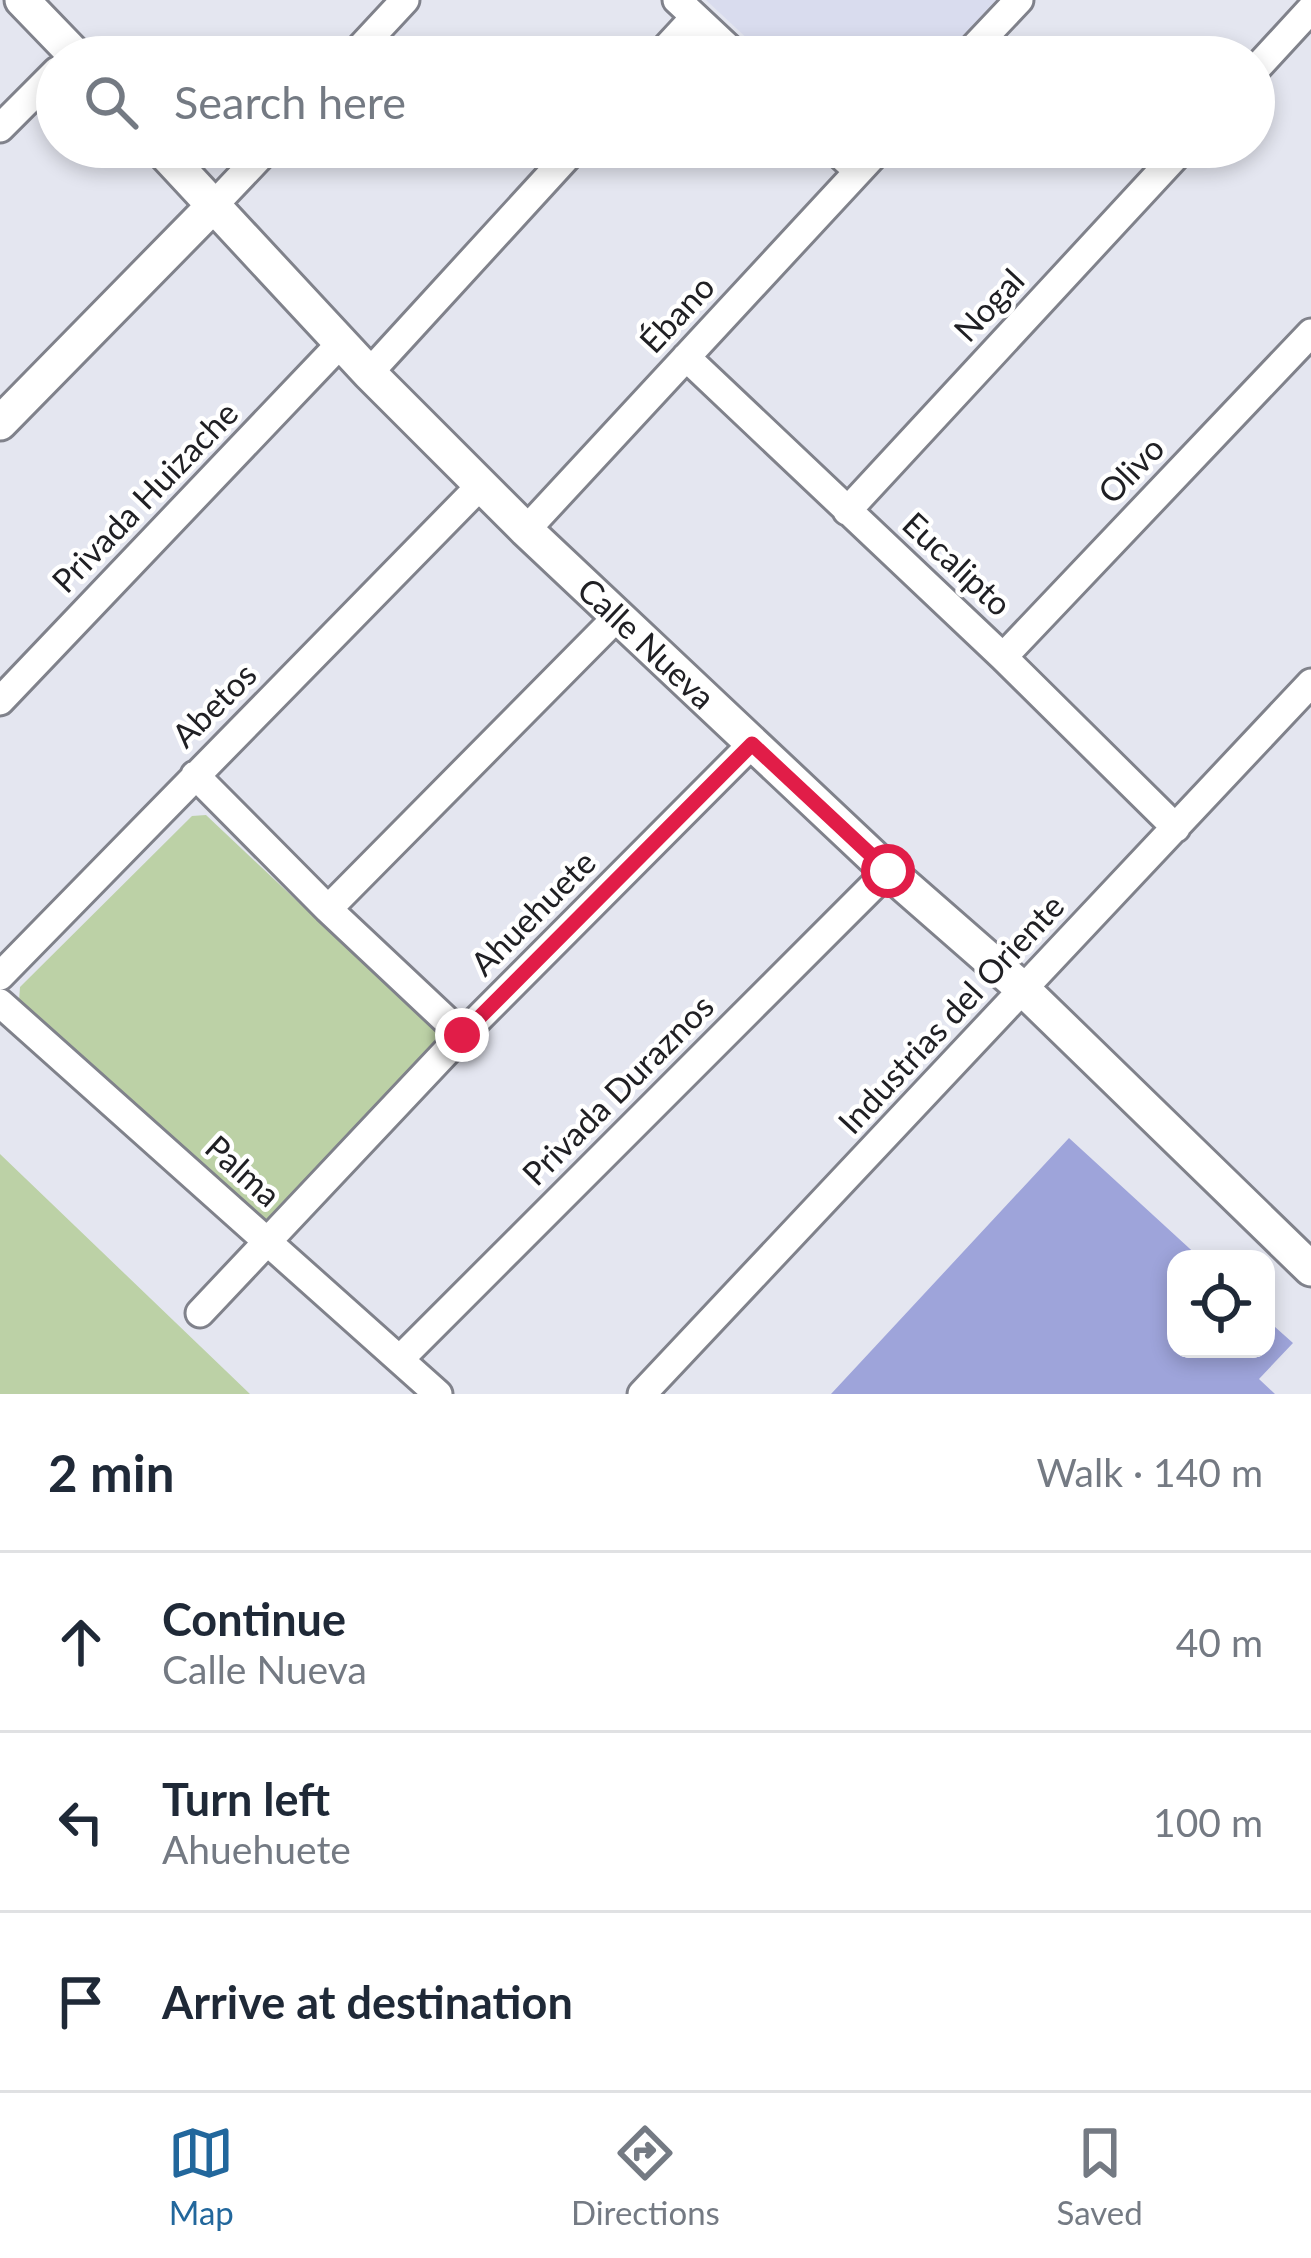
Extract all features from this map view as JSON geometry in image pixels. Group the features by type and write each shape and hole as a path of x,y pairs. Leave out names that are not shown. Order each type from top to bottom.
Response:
{"street":[{"path":"22,0 51,36"},
{"path":"372,36 405,0"},
{"path":"985,36 1019,0"},
{"path":"670,36 686,8 716,36"},
{"path":"1275,46 1306,9"},
{"path":"0,128 36,93"},
{"name":"Calle Nueva","path":"178,168 370,373 526,530 888,871 1024,990 1311,1269"},
{"path":"0,423 249,168"},
{"path":"370,373 557,168"},
{"path":"855,168 858,171"},
{"name":"Ébano","path":"526,530 861,168"},
{"name":"Nogal","path":"847,512 1165,168"},
{"name":"Olivo","path":"1003,657 1311,333"},
{"name":"Privada Huizache","path":"0,701 343,343"},
{"name":"Eucalipto","path":"686,357 1003,657 1175,828"},
{"name":"Abetos","path":"0,976 482,485"},
{"path":"328,909 617,617"},
{"name":"Industrias del Oriente","path":"642,1394 1311,682"},
{"name":"Ahuehuete","path":"200,1313 462,1035 752,744"},
{"path":"195,776 462,1035"},
{"name":"Privada Duraznos","path":"400,1359 888,871"},
{"name":"Palma","path":"0,1003 437,1394"}],"shaded area":[{"path":"706,0 999,0 965,36 745,36"}],"green space":[{"path":"206,815 437,1033 437,1050 269,1220 250,1217 19,1001 20,987 192,816"},
{"path":"0,1154 250,1394 0,1394"}],"building":[{"path":"1069,1138 1191,1250 1167,1250 1167,1358 1275,1358 1275,1327 1293,1343 1259,1379 1275,1394 831,1394"}],"route":[{"path":"462,1035 752,744 888,871"}]}
